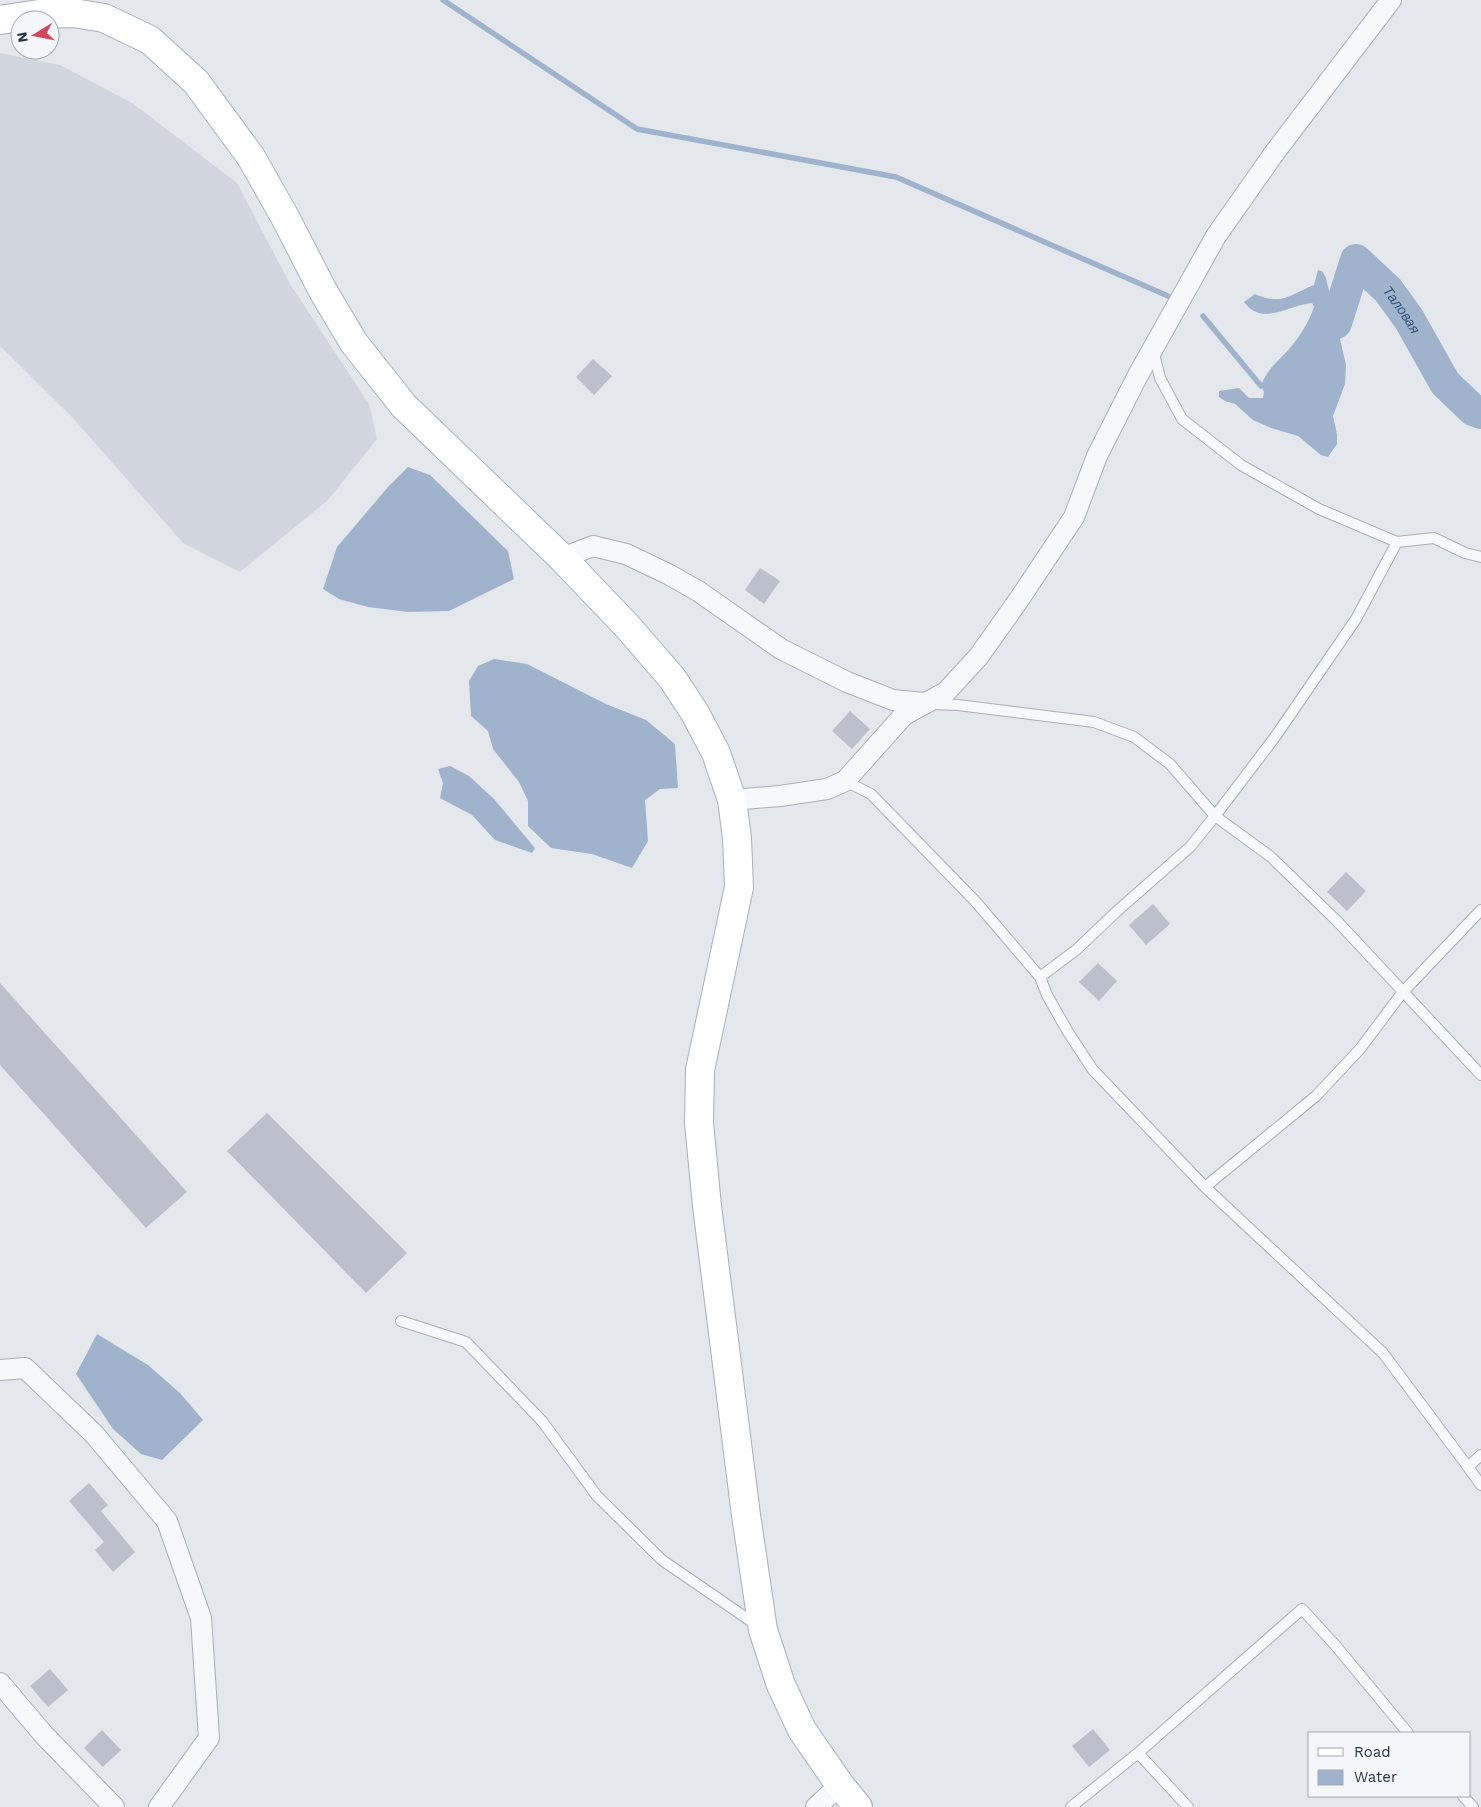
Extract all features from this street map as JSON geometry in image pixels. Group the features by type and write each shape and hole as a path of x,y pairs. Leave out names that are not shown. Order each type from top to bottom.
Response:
{"main road":[{"path":"0,20 38,7 104,18 150,40 196,82 251,157 354,343 404,406 562,558 627,626 672,678 695,713 716,753 732,800 737,838 739,887 700,1070 700,1123 707,1206 746,1515 763,1630 781,1684 802,1730 840,1785 858,1807"}],"street":[{"path":"732,800 828,789 845,781 904,715 946,692 979,656 1074,517 1097,456 1137,377 1216,236 1275,152 1391,0"},
{"path":"562,558 594,546 626,554 698,591 781,650 847,682 893,700 924,703"},
{"path":"0,1370 25,1368 94,1434 167,1521 200,1618 210,1738 159,1807"},
{"path":"0,1683 44,1735 114,1807"},
{"path":"816,1807 840,1785"}],"lane":[{"path":"1162,335 1154,354 1160,378 1182,419 1241,465 1319,509 1397,542 1434,538 1465,553 1481,557"},
{"path":"1040,977 1076,950 1190,847 1216,816 1275,737 1356,619 1397,542"},
{"path":"924,703 958,705 1094,722 1134,737 1170,764 1216,816 1271,857 1337,921 1402,993 1481,1075"},
{"path":"845,781 871,794 976,902 1040,977 1047,995 1063,1024 1093,1070 1206,1187 1382,1353 1481,1485"},
{"path":"1206,1187 1316,1096 1360,1049 1402,993 1481,910"},
{"path":"401,1321 466,1342 542,1421 597,1496 662,1560 763,1630"},
{"path":"1468,1467 1481,1455"},
{"path":"1071,1807 1138,1753 1302,1609 1336,1646 1407,1732"},
{"path":"1138,1753 1188,1807"},
{"path":"1464,1797 1474,1807"}],"shaded area":[{"path":"0,53 10,55 10,60 35,60 60,65 132,103 237,183 290,284 369,404 377,439 328,500 240,572 183,543 74,419 0,346"}],"water":[{"path":"1318,270 1322,271 1326,278 1346,365 1345,384 1333,416 1337,444 1328,457 1321,455 1298,436 1271,428 1253,420 1235,404 1219,397 1219,391 1239,388 1249,398 1263,398 1264,392 1261,386 1266,374 1297,339 1314,307 1312,303 1267,314 1251,309 1244,302 1255,294 1272,299 1285,298 1314,285"},
{"path":"408,467 430,475 508,551 514,579 449,611 408,612 368,607 339,599 323,589 337,547 388,487"},
{"path":"494,659 527,664 606,704 646,720 675,744 678,788 660,789 645,800 648,841 632,868 592,854 551,848 528,826 528,801 519,782 493,749 488,731 471,716 469,681 478,666"},
{"path":"450,766 469,776 494,799 535,848 532,853 495,840 472,815 440,798 443,783 438,769"},
{"path":"97,1334 148,1365 180,1393 203,1420 162,1460 141,1454 113,1429 76,1374"}],"building":[{"path":"593,359 612,376 594,395 576,377"},
{"path":"760,568 780,581 764,604 745,590"},
{"path":"850,711 870,729 852,749 832,731"},
{"path":"1346,872 1366,891 1347,911 1327,892"},
{"path":"1153,904 1170,924 1146,945 1129,925"},
{"path":"1098,963 1117,981 1099,1001 1079,982"},
{"path":"0,983 187,1192 146,1228 0,1065"},
{"path":"267,1113 407,1253 366,1293 227,1151"},
{"path":"89,1483 108,1505 101,1511 135,1552 113,1572 95,1550 104,1542 69,1501"},
{"path":"50,1669 68,1690 48,1707 30,1686"},
{"path":"1093,1729 1110,1750 1089,1767 1072,1746"},
{"path":"102,1730 121,1750 103,1767 84,1748"}],"waterway":[{"path":"443,0 637,129 896,177 1168,296"},
{"name":"Таловая","path":"1336,323 1356,260 1388,290 1409,319 1445,383 1473,410 1481,413"},
{"path":"1203,316 1261,386"}]}
